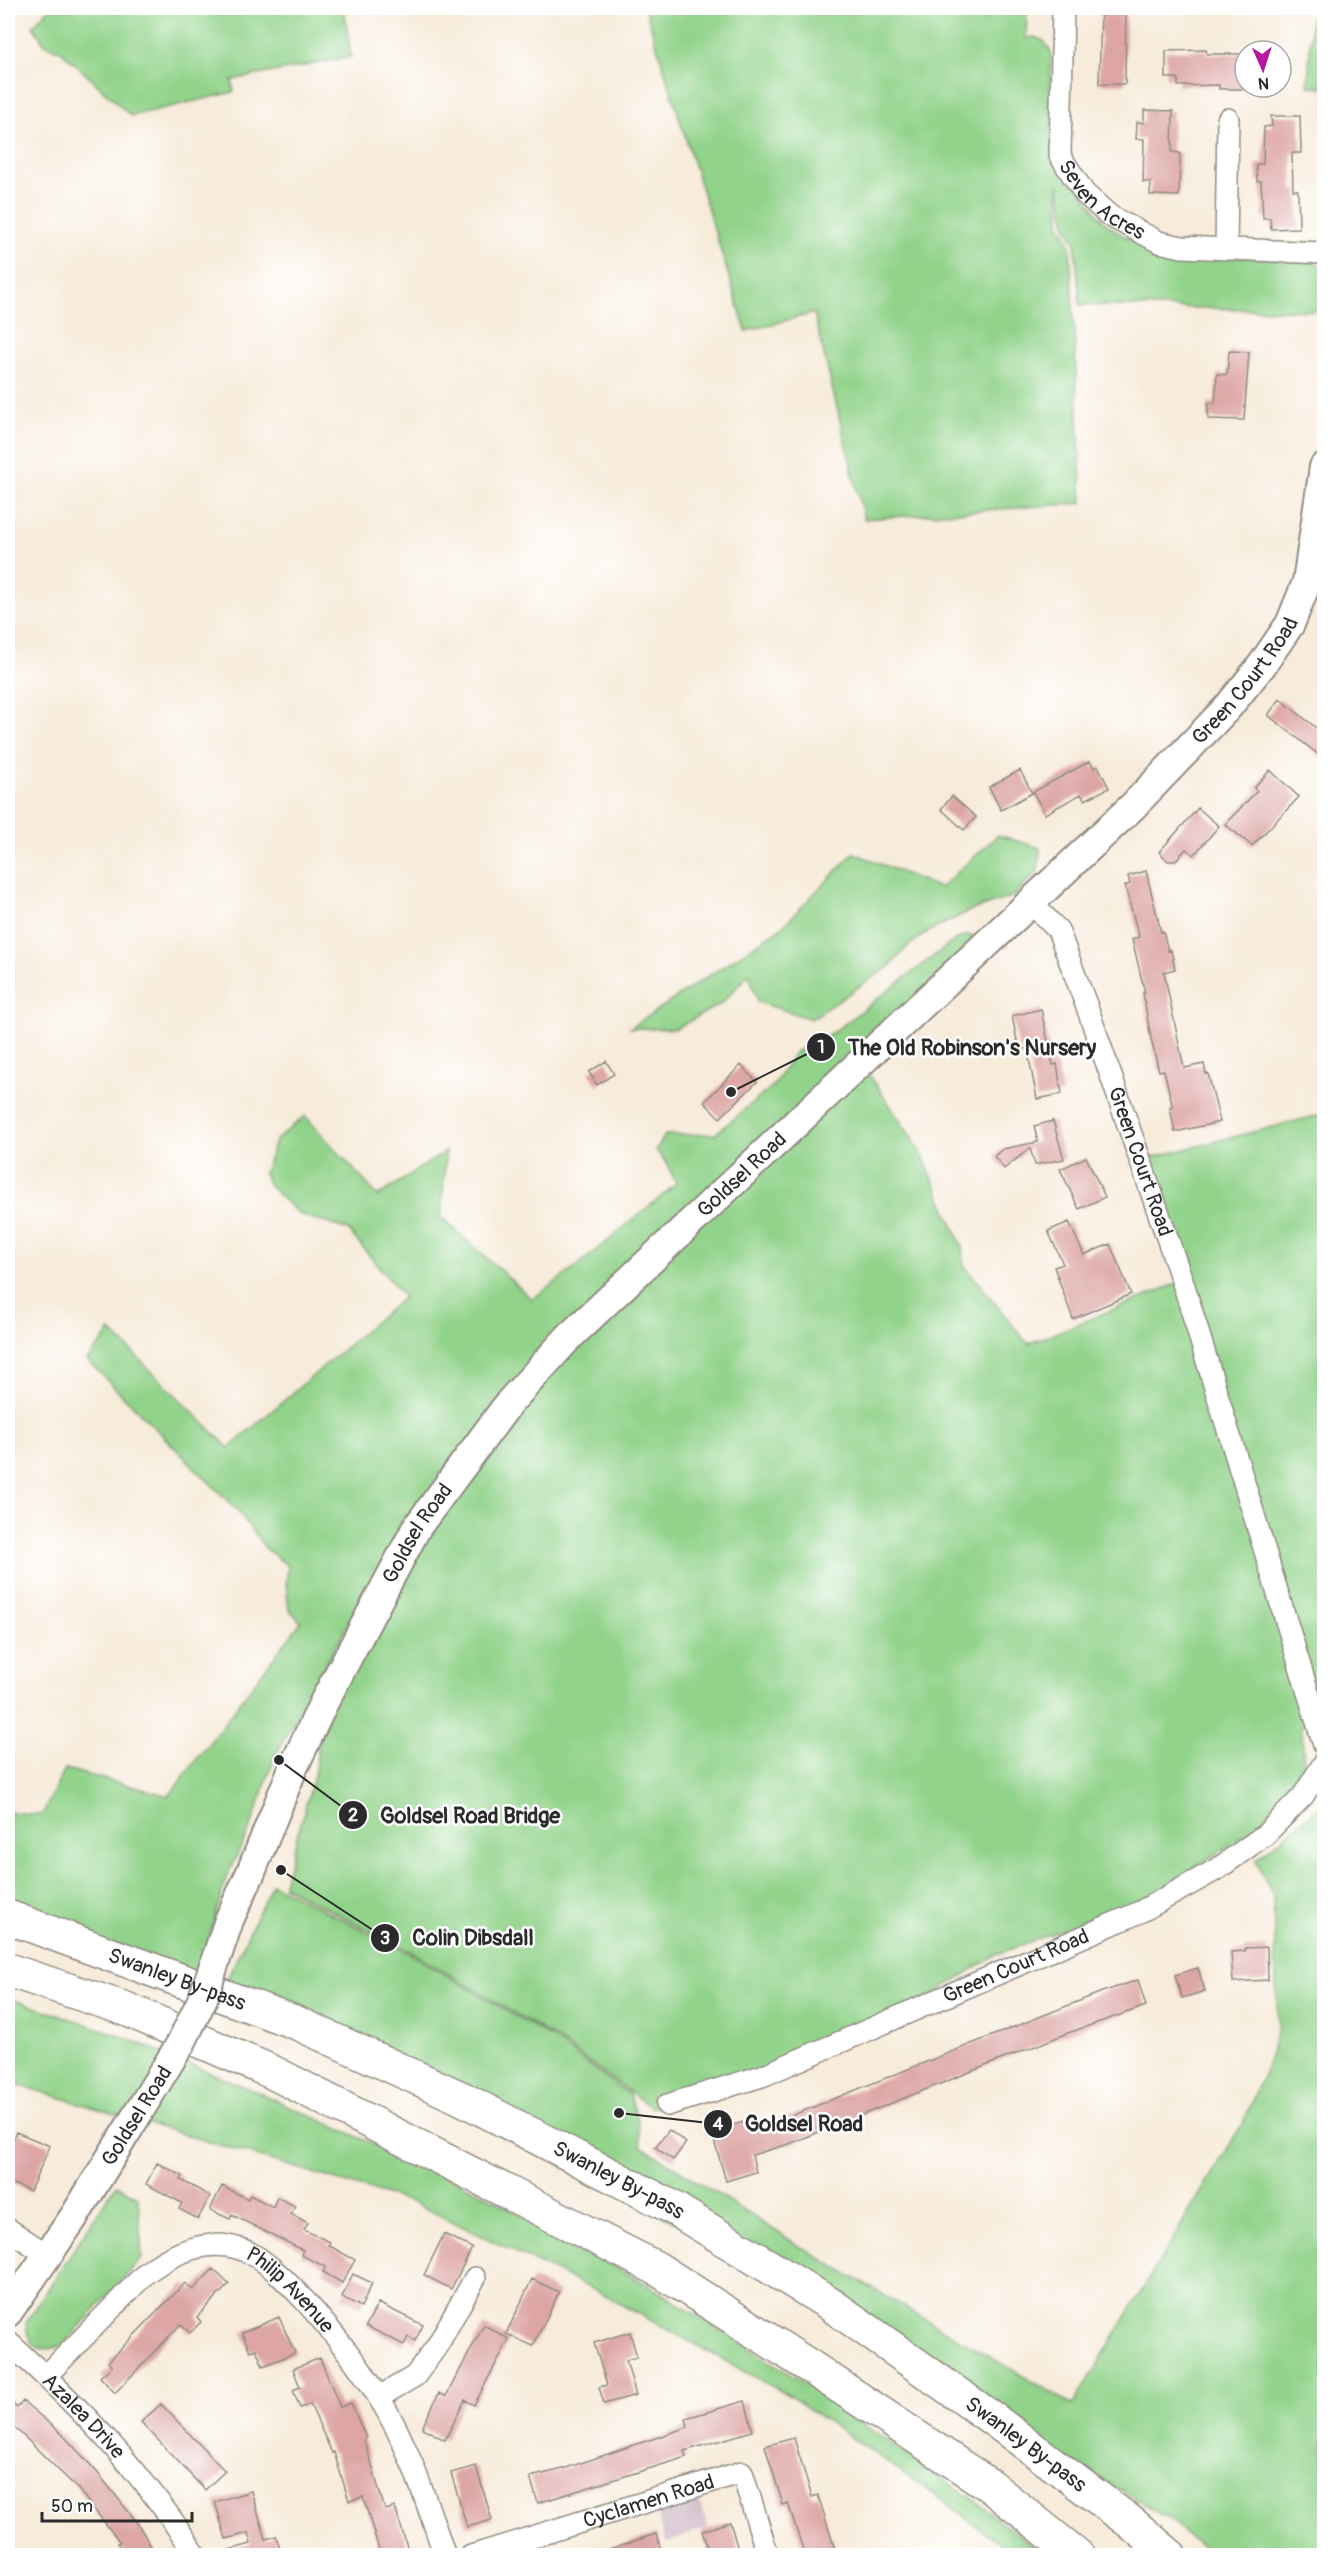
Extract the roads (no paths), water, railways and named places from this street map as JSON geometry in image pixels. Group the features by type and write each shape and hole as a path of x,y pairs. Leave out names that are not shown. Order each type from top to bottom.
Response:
{"highway":[{"name":"Swanley By-pass","path":"8,1917 297,2023 461,2098 670,2206 830,2304 1002,2426 1129,2521 1170,2556"},
{"path":"8,1970 126,2009 272,2072 656,2268 989,2485 1078,2556"}],"main road":[{"name":"Green Court Road","path":"1031,903 1195,743 1262,665 1290,624 1307,582 1324,467"},
{"name":"Goldsel Road","path":"8,2312 49,2256 182,2043 203,1998 229,1920 293,1768 320,1711 417,1527 509,1403 568,1338 1031,903"}],"street":[{"name":"Seven Acres","path":"1063,8 1060,156 1085,194 1110,216 1159,242 1182,247 1324,253"},
{"path":"1226,248 1228,119"},
{"name":"Green Court Road","path":"1031,903 1058,930 1087,1007 1185,1289 1324,1745"},
{"name":"Green Court Road","path":"667,2105 762,2076 1140,1912 1219,1868 1266,1834 1303,1796 1324,1763"},
{"path":"8,2229 49,2256"},
{"name":"Philip Avenue","path":"46,2376 146,2273 164,2259 184,2249 228,2246 245,2250 293,2287 336,2336 379,2397 415,2470 445,2556"},
{"path":"379,2397 415,2376 437,2346 475,2278"},
{"name":"Azalea Drive","path":"8,2342 46,2376 136,2471 181,2530 196,2556"},
{"name":"Cyclamen Road","path":"471,2556 742,2472 768,2556"}],"place":[{"name":"The Old Robinson's Nursery","path":"731,1092"},
{"name":"Goldsel Road Bridge","path":"279,1760"},
{"name":"Colin Dibsdall","path":"281,1870"},
{"name":"Goldsel Road","path":"619,2113"}]}
